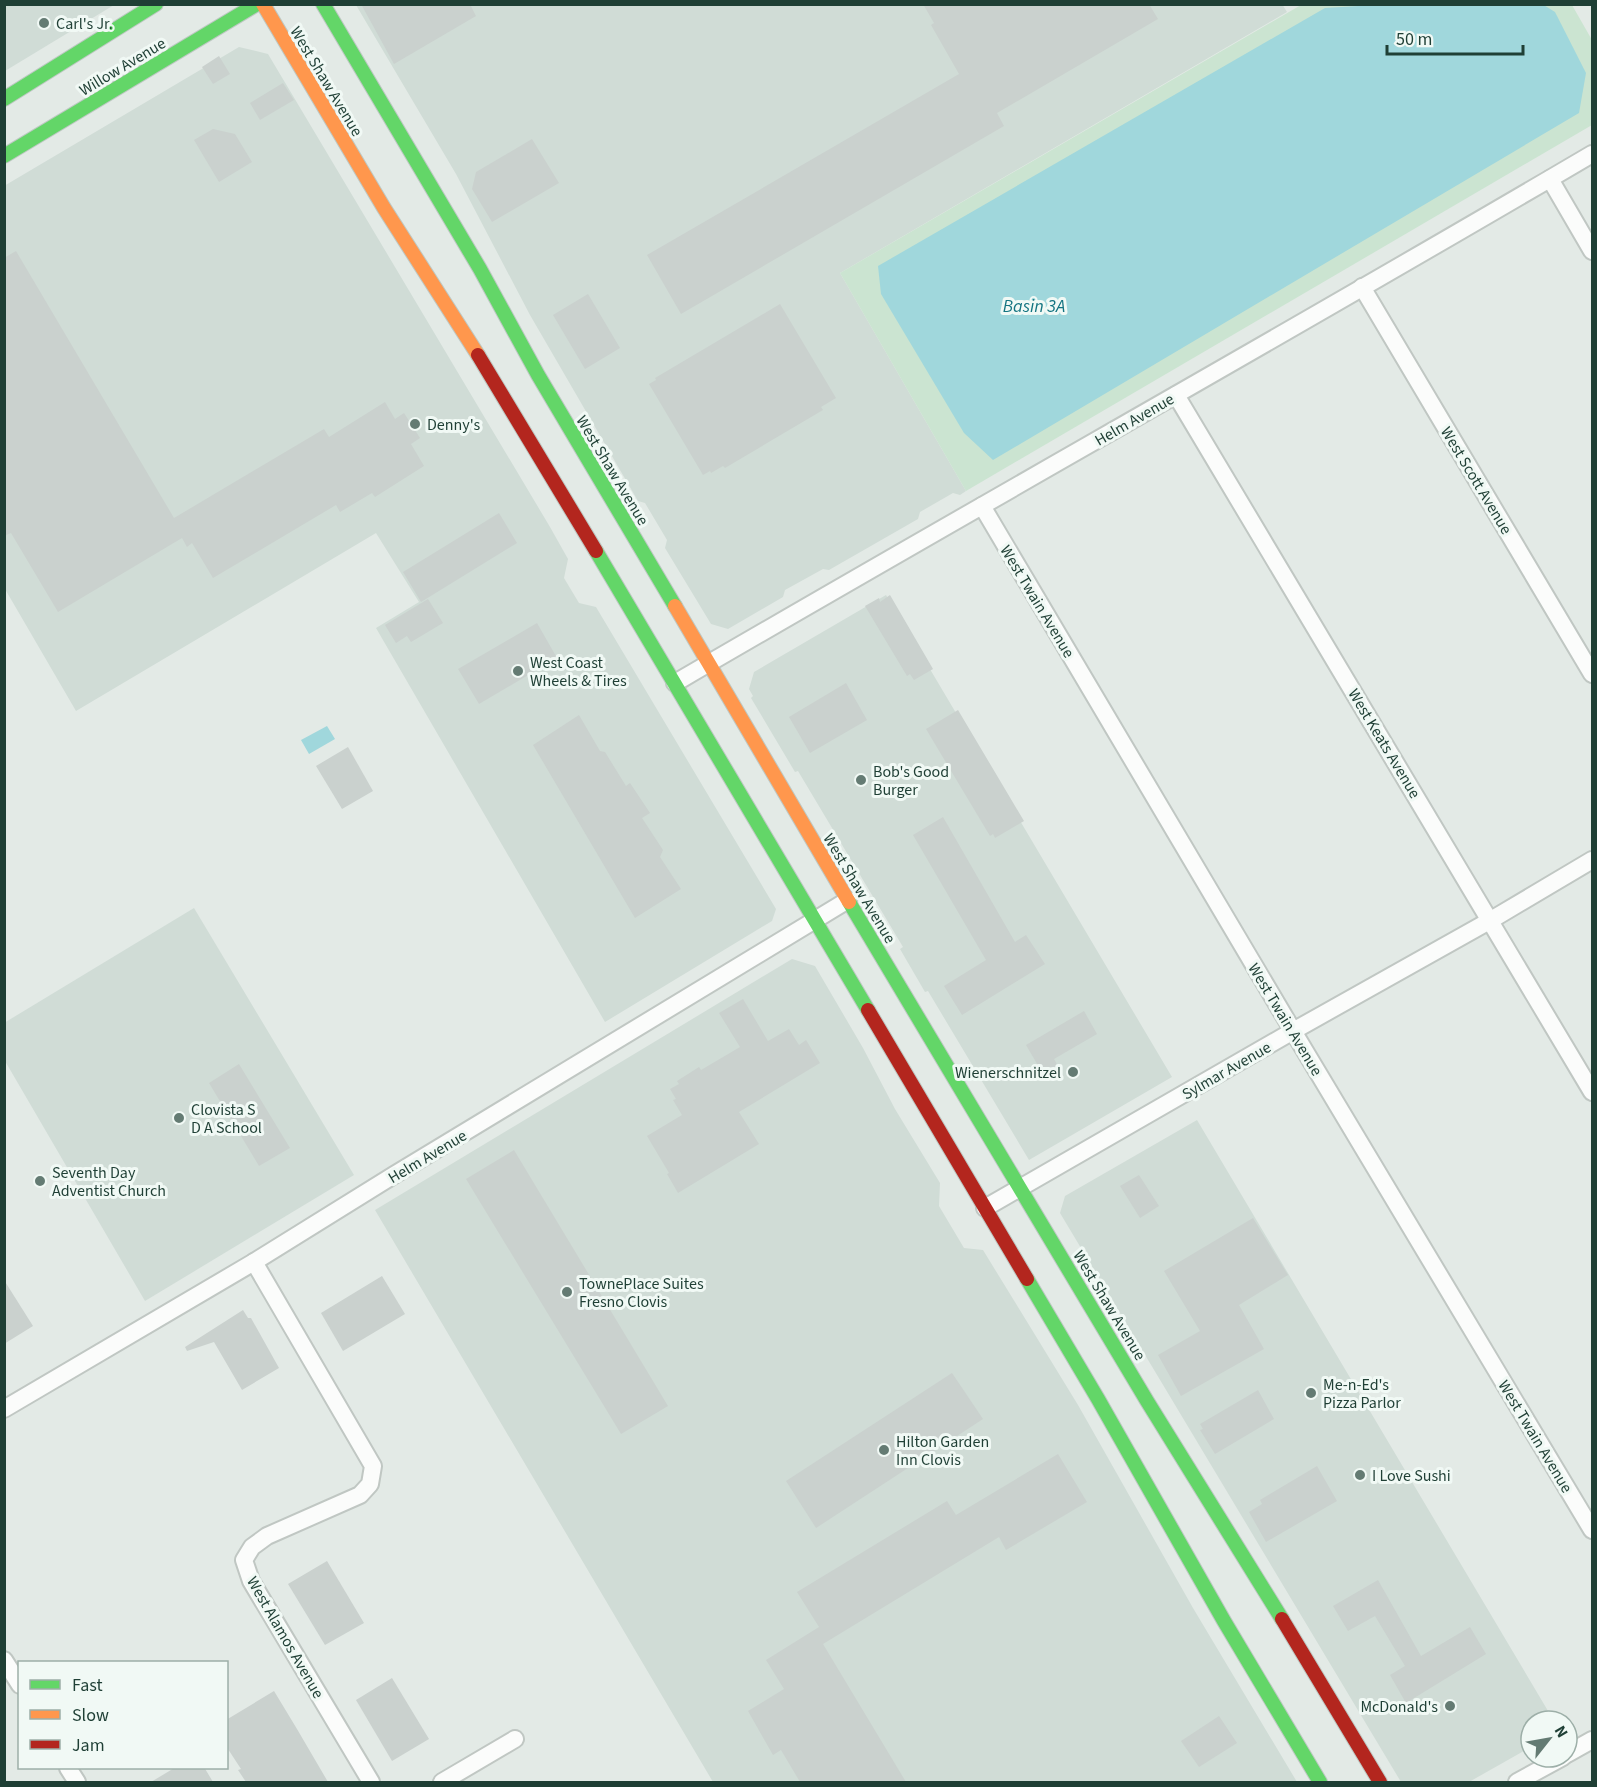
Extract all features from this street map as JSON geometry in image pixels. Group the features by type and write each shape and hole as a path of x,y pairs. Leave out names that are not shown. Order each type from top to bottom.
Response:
{"main road":[{"path":"4,99 156,4"},
{"name":"Willow Avenue","path":"4,156 257,4"},
{"name":"West Shaw Avenue","path":"263,4 384,208 477,354 675,683 986,1208 1224,1621 1320,1782"},
{"name":"West Shaw Avenue","path":"323,4 480,269 538,375 848,900 1148,1401 1236,1542 1380,1782"}],"street":[{"name":"Helm Avenue","path":"675,683 1593,154"},
{"path":"1550,179 1593,251"},
{"name":"West Scott Avenue","path":"1362,287 1593,674"},
{"name":"West Keats Avenue","path":"1176,395 1593,1092"},
{"name":"West Twain Avenue","path":"982,506 1293,1031 1593,1530"},
{"name":"Sylmar Avenue","path":"986,1208 1593,860"},
{"name":"Helm Avenue","path":"4,1409 254,1262 848,900"},
{"name":"West Alamos Avenue","path":"254,1262 373,1466 370,1484 360,1495 267,1536 252,1547 244,1560 251,1581 371,1782"},
{"path":"4,1660 18,1682"},
{"path":"442,1782 515,1739"},
{"path":"1579,1748 1593,1740"},
{"path":"69,1769 77,1782"},
{"path":"1517,1782 1541,1769"}],"shaded area":[{"name":"Carl's Jr.","path":"5,4 114,4 114,5 5,71"},
{"path":"1282,4 1287,12 840,273 966,491 960,495 953,493 920,512 918,519 829,570 823,569 785,590 783,597 728,629 711,624 665,548 667,540 645,503 638,501 530,315 456,174 356,5"},
{"path":"239,47 268,54 550,527 568,559 564,578 579,603 596,607 776,909 772,921 605,1022 376,628 419,602 376,533 76,711 5,589 4,186"},
{"path":"886,595 1172,1077 1029,1160 928,991 925,992 900,949 903,947 798,771 795,772 751,698 753,696 749,689 754,672"},
{"name":"Clovista S D A School","path":"194,908 354,1175 145,1301 5,1061 4,1023"},
{"path":"792,959 815,966 863,1048 895,1109 940,1183 939,1206 964,1248 983,1250 1078,1405 1193,1608 1297,1782 713,1782 375,1210"},
{"path":"1197,1120 1547,1709 1519,1709 1519,1754 1469,1782 1401,1782 1060,1213 1065,1196"}],"green space":[{"name":"Basin 3A","path":"1301,5 1572,5 1592,40 1592,125 966,491 840,273"}],"water":[{"name":"Basin 3A","path":"1542,4 1555,12 1586,73 1579,113 993,460 964,433 881,294 878,266 1325,8 1375,5"},
{"path":"327,726 335,739 309,754 301,740"}],"building":[{"path":"361,4 470,4 476,16 394,64"},
{"path":"923,4 1149,4 1158,19 997,113 1004,126 681,314 647,255 959,74 931,25 934,23"},
{"path":"219,56 230,74 213,84 202,67"},
{"path":"283,83 294,100 260,120 250,103"},
{"path":"213,129 235,134 252,162 219,182 194,140"},
{"path":"532,139 559,183 492,222 472,189 476,172"},
{"path":"16,251 174,518 324,429 329,437 385,402 395,419 404,413 420,438 411,444 424,466 375,497 372,493 340,512 336,505 213,578 192,543 187,547 182,538 58,612 11,533 4,536 4,258"},
{"path":"588,294 620,348 585,369 553,315"},
{"path":"780,304 836,398 821,407 823,410 725,468 723,466 703,475 649,384 656,380 655,378"},
{"path":"499,513 517,543 421,602 403,572"},
{"path":"890,595 933,669 914,680 910,674 907,676 865,606 879,598 880,602"},
{"path":"428,599 443,623 411,642 407,636 396,643 385,625"},
{"path":"537,623 557,658 479,704 458,669"},
{"path":"846,683 867,720 810,753 789,717"},
{"path":"958,710 1024,821 995,838 993,834 990,836 926,729"},
{"path":"579,715 600,751 605,752 626,786 630,783 650,813 642,818 663,850 660,857 681,889 635,918 533,745"},
{"path":"348,747 373,791 342,809 316,766"},
{"path":"943,817 1015,942 1026,935 1045,964 962,1015 944,986 986,960 913,835"},
{"path":"743,999 768,1041 789,1029 799,1045 806,1040 820,1063 739,1112 759,1144 678,1193 647,1136 682,1115 673,1100 676,1099 670,1089 679,1084 677,1081 699,1067 701,1070 740,1047 719,1013"},
{"path":"1084,1011 1097,1034 1054,1059 1058,1066 1043,1074 1026,1045"},
{"path":"239,1064 290,1148 259,1166 209,1083"},
{"name":"TownePlace Suites Fresno Clovis","path":"514,1150 668,1406 621,1434 466,1179"},
{"path":"1139,1175 1159,1206 1140,1218 1120,1186"},
{"path":"1253,1218 1288,1275 1239,1305 1264,1349 1181,1396 1158,1355 1200,1331 1164,1271"},
{"path":"382,1276 405,1314 343,1351 321,1313"},
{"path":"4,1280 33,1326 4,1344"},
{"path":"243,1310 248,1318 251,1318 279,1368 242,1390 214,1342 187,1351 185,1347"},
{"name":"Hilton Garden Inn Clovis","path":"952,1373 983,1419 816,1528 786,1481"},
{"path":"1258,1390 1274,1419 1215,1454 1200,1430 1203,1429 1200,1424"},
{"path":"1058,1454 1087,1502 1006,1550 999,1537 823,1644 906,1782 800,1782 781,1750 773,1755 748,1711 784,1689 766,1660 819,1627 797,1592 947,1501 956,1515"},
{"path":"1317,1466 1337,1501 1266,1542 1249,1512 1262,1504 1260,1500"},
{"path":"327,1561 364,1623 325,1645 288,1584"},
{"path":"1378,1580 1421,1656 1470,1627 1486,1654 1406,1703 1390,1675 1405,1666 1375,1616 1348,1631 1333,1606"},
{"path":"392,1678 429,1739 392,1761 356,1700"},
{"path":"274,1691 328,1782 246,1782 238,1770 241,1769 228,1749 228,1719"},
{"path":"1219,1716 1237,1743 1199,1767 1181,1741"},
{"path":"173,1769 205,1769 213,1782 151,1782"}],"traffic: fast":[{"path":"4,99 156,4"},
{"path":"4,156 257,4"},
{"path":"323,4 675,606"},
{"path":"596,551 868,1010"},
{"path":"849,902 1147,1401 1282,1619"},
{"path":"1027,1279 1224,1621 1320,1782"}],"traffic: slow":[{"path":"263,4 384,208 478,355"},
{"path":"675,606 849,902"}],"traffic: jam":[{"path":"478,355 596,551"},
{"path":"868,1010 1027,1279"},
{"path":"1282,1619 1380,1782"}],"place":[{"name":"Carl's Jr.","path":"44,23"},
{"name":"Denny's","path":"415,424"},
{"name":"West Coast Wheels & Tires","path":"518,671"},
{"name":"Bob's Good Burger","path":"861,780"},
{"name":"Wienerschnitzel","path":"1073,1072"},
{"name":"Clovista S D A School","path":"179,1118"},
{"name":"Seventh Day Adventist Church","path":"40,1181"},
{"name":"TownePlace Suites Fresno Clovis","path":"567,1292"},
{"name":"Me-n-Ed's Pizza Parlor","path":"1311,1393"},
{"name":"Hilton Garden Inn Clovis","path":"884,1450"},
{"name":"I Love Sushi","path":"1360,1475"},
{"name":"McDonald's","path":"1450,1706"}]}
